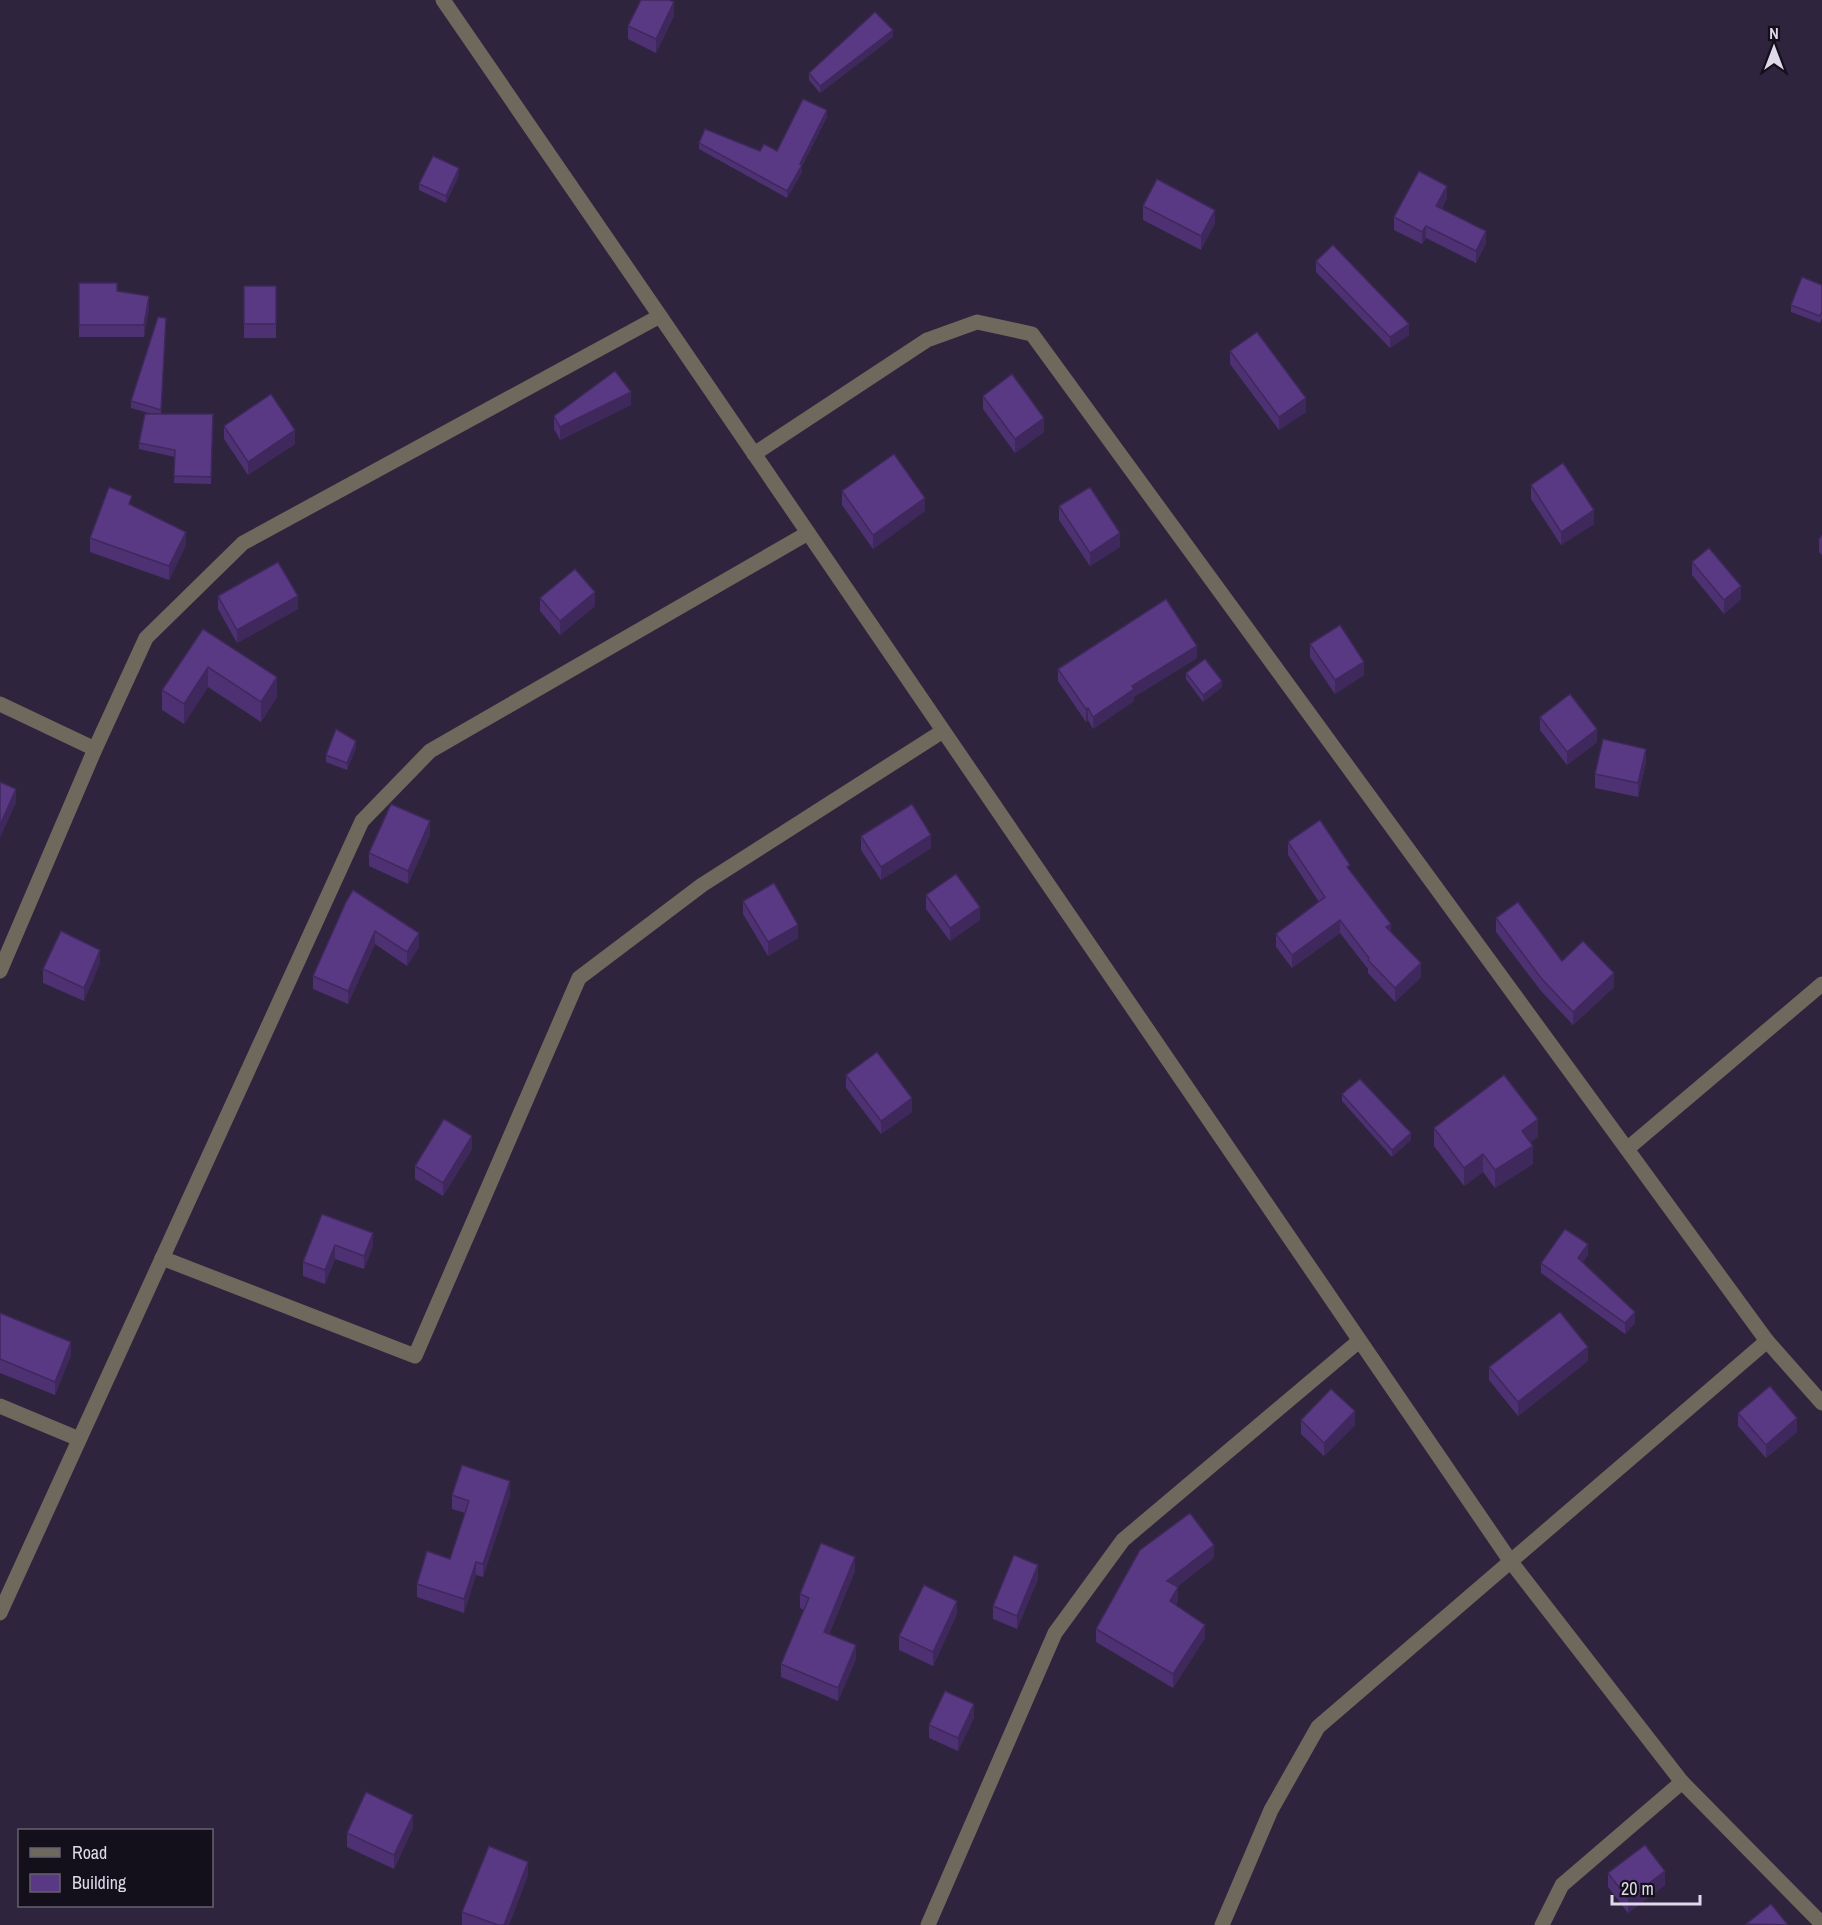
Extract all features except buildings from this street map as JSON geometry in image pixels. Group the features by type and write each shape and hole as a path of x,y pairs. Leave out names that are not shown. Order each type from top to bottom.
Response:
{"street":[{"path":"442,0 1511,1562 1682,1782 1822,1924"},
{"path":"0,971 94,749 146,638 243,543 660,316"},
{"path":"754,454 927,340 977,322 1032,334 1767,1341 1822,1403"},
{"path":"0,1612 362,820 430,751 808,533"},
{"path":"0,704 94,749"},
{"path":"162,1258 415,1356 579,978 702,885 943,731"},
{"path":"1627,1149 1822,984"},
{"path":"928,1925 1055,1633 1123,1540 1359,1341"},
{"path":"1222,1925 1271,1810 1318,1726 1767,1341"},
{"path":"0,1406 79,1440"},
{"path":"1542,1925 1562,1885 1682,1782"}]}
